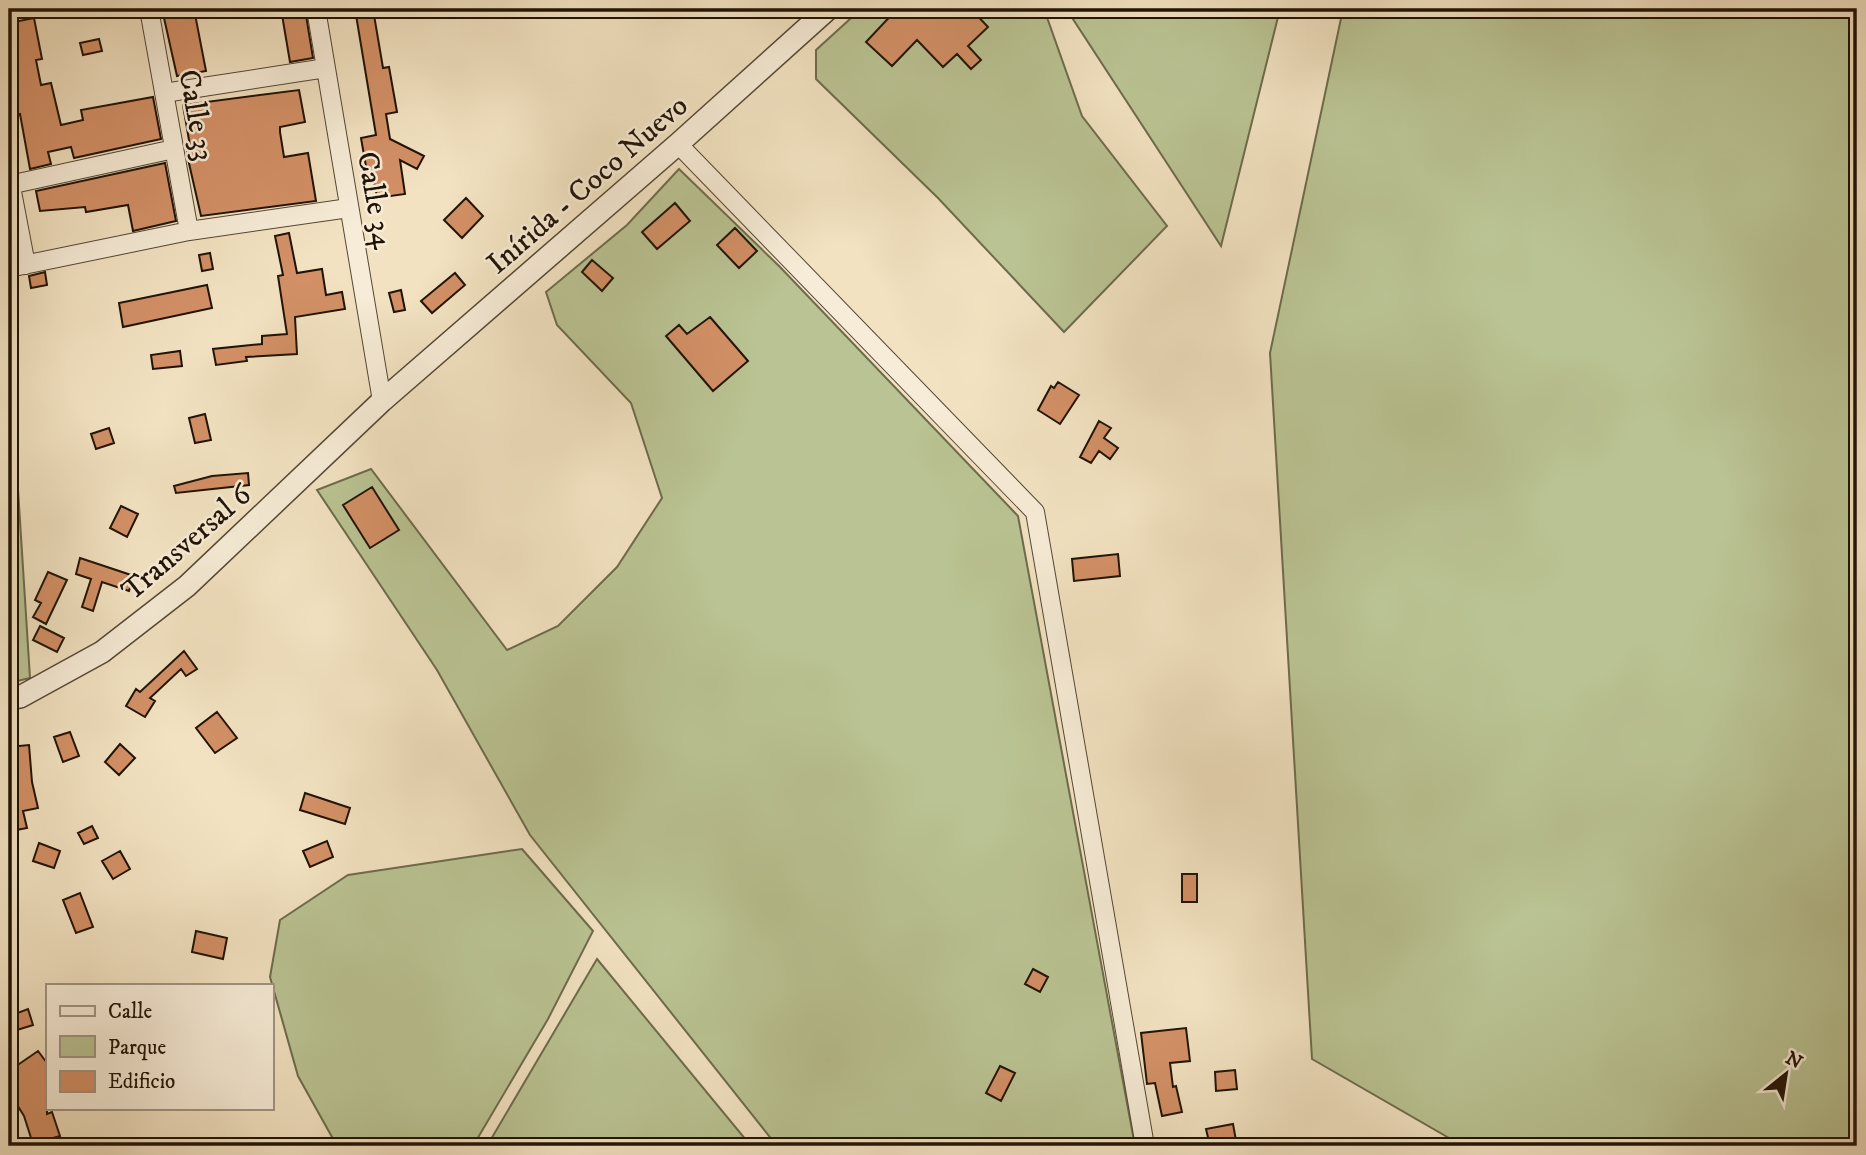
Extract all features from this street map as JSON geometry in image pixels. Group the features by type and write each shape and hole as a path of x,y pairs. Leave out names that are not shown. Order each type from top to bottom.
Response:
{"street":[{"name":"Calle 33","path":"149,9 190,231"},
{"name":"Calle 34","path":"316,9 382,401"},
{"name":"Inírida - Coco Nuevo","path":"382,401 678,144 828,9"},
{"path":"164,93 326,68"},
{"path":"678,144 1035,512 1145,1146"},
{"path":"174,149 9,182 18,267 190,231 349,208"},
{"name":"Transversal 6","path":"9,699 20,697 102,652 187,586 382,401"},
{"path":"9,1139 11,1146"}],"green space":[{"path":"861,9 1044,9 1082,116 1167,226 1064,332 938,198 816,79 816,50"},
{"path":"1072,9 1280,9 1221,246 1069,13"},
{"path":"1343,9 1857,9 1857,1146 1463,1146 1312,1059 1270,353"},
{"path":"679,169 780,267 1018,516 1135,1146 777,1146 530,835 437,670 317,490 371,469 507,650 558,626 617,567 662,498 631,403 557,325 546,292 627,225"},
{"path":"12,395 30,678 9,683 9,396"},
{"path":"522,849 593,931 548,1019 473,1146 337,1146 298,1076 270,977 280,920 348,875"},
{"path":"597,959 751,1146 487,1146"}],"building":[{"path":"162,9 194,9 206,71 177,76"},
{"path":"281,9 305,9 313,58 290,62"},
{"path":"355,9 373,9 383,68 389,67 397,112 386,114 390,139 424,156 417,169 400,160 405,194 377,198 373,177 368,178 361,138 376,135"},
{"path":"897,9 971,9 988,27 968,46 981,60 971,69 957,54 943,67 917,40 892,66 866,42"},
{"path":"34,18 42,59 36,60 41,85 51,83 61,125 83,120 81,110 153,97 161,139 74,158 71,147 48,152 51,164 30,169 20,114 12,116 9,103 9,92 15,91 9,65 9,23"},
{"path":"99,39 102,51 83,55 80,43"},
{"path":"299,90 305,122 280,127 280,132 284,157 308,153 316,201 201,216 188,159 187,147 190,146 183,105"},
{"path":"165,163 176,221 133,231 128,205 86,212 85,207 40,211 36,191"},
{"path":"466,198 483,216 462,238 444,220"},
{"path":"675,203 690,221 657,249 642,232"},
{"path":"735,228 757,251 739,268 717,245"},
{"path":"289,233 297,273 322,269 326,295 342,292 345,309 295,317 297,354 246,357 247,361 216,365 213,349 262,344 262,336 287,334 278,276 283,275 275,236"},
{"path":"210,253 213,269 202,271 199,255"},
{"path":"592,260 613,278 602,291 582,272"},
{"path":"45,272 47,285 31,288 29,276"},
{"path":"455,273 465,285 432,313 421,301"},
{"path":"207,285 212,308 123,327 119,303"},
{"path":"401,290 405,310 394,312 389,293"},
{"path":"710,317 748,361 713,391 666,336 679,325 687,334"},
{"path":"180,351 182,366 153,369 151,355"},
{"path":"1058,382 1079,395 1060,424 1038,410 1051,386 1054,388"},
{"path":"205,414 211,440 195,443 189,418"},
{"path":"1099,421 1111,428 1104,438 1118,448 1110,459 1099,451 1091,463 1080,457"},
{"path":"109,428 114,443 96,449 91,434"},
{"path":"248,473 249,485 176,493 174,486 212,476"},
{"path":"372,487 399,530 370,548 343,505"},
{"path":"121,506 138,514 127,537 110,528"},
{"path":"1118,554 1120,576 1074,581 1072,559"},
{"path":"80,558 134,576 129,591 102,582 93,611 82,607 91,579 76,574"},
{"path":"48,572 67,580 46,624 33,617 41,603 35,600"},
{"path":"40,626 64,638 57,652 33,640"},
{"path":"184,651 197,669 186,676 181,669 150,698 155,701 145,717 126,706 136,689 140,692"},
{"path":"217,712 237,738 215,753 196,728"},
{"path":"70,732 79,756 63,762 54,737"},
{"path":"120,744 135,758 119,775 105,762"},
{"path":"29,745 32,782 38,808 23,811 27,828 11,831 9,747"},
{"path":"305,793 350,808 345,824 300,810"},
{"path":"92,826 98,838 84,844 78,833"},
{"path":"327,841 333,857 310,867 303,851"},
{"path":"39,843 60,851 54,868 33,861"},
{"path":"120,851 130,869 113,879 102,861"},
{"path":"1182,874 1197,874 1197,902 1182,902"},
{"path":"80,893 93,927 76,933 63,900"},
{"path":"196,931 227,938 223,959 192,952"},
{"path":"1033,969 1048,977 1040,992 1025,984"},
{"path":"28,1009 33,1025 17,1030 12,1015"},
{"path":"1186,1028 1190,1061 1170,1063 1173,1087 1176,1086 1182,1112 1162,1116 1155,1083 1147,1084 1141,1033"},
{"path":"38,1051 46,1062 47,1114 52,1112 60,1136 33,1144 24,1116 9,1092 9,1071"},
{"path":"1000,1066 1015,1073 1001,1101 986,1093"},
{"path":"1235,1070 1237,1089 1216,1091 1215,1072"},
{"path":"1233,1124 1237,1146 1210,1146 1206,1129"}]}
